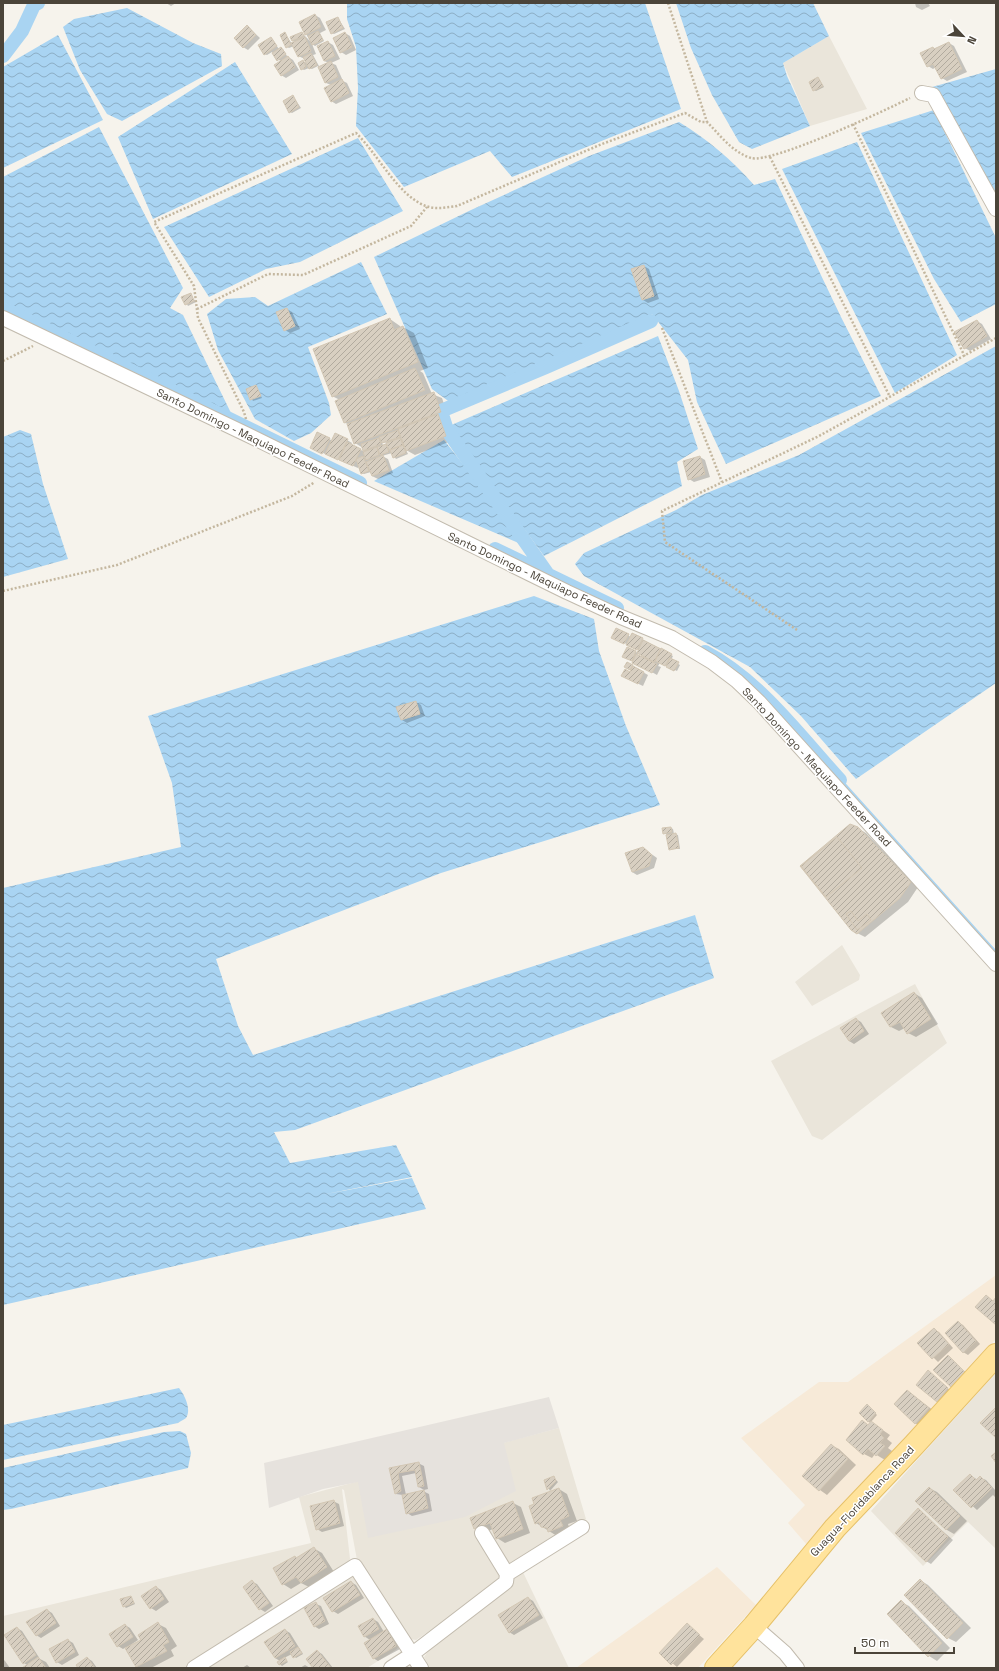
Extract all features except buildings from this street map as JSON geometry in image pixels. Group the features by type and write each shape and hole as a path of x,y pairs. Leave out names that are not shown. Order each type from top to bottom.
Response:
{"main road":[{"name":"Guagua-Floridablanca Road","path":"716,1668 754,1626 835,1528 914,1445 996,1355"}],"street":[{"path":"922,93 933,95 996,209"},
{"name":"Santo Domingo - Maquiapo Feeder Road","path":"3,318 327,474 567,592 621,617 672,638 712,662 737,681 760,702 996,964"},
{"path":"507,1574 582,1527"},
{"path":"391,1668 411,1655 506,1582 507,1574 482,1533"},
{"path":"194,1668 355,1566 420,1668"},
{"path":"754,1626 784,1653 797,1668"}],"path":[{"path":"668,3 707,122 725,142 738,152 752,158 770,157 853,124 922,93"},
{"path":"246,424 244,412 198,318 194,286 154,222 356,133 402,189 413,199 427,207 443,208 457,206 595,146 685,113 701,122 707,122"},
{"path":"853,124 965,357"},
{"path":"770,157 890,397"},
{"path":"197,309 268,274 303,275 412,226 427,207"},
{"path":"662,328 722,482"},
{"path":"3,361 24,352 45,338"},
{"path":"797,630 666,542 662,511 819,436 965,357 996,338"},
{"path":"3,591 117,565 292,496 327,474"}],"shaded area":[{"path":"829,36 867,109 810,126 783,63"},
{"path":"842,945 860,975 859,980 812,1006 795,982"},
{"path":"915,984 947,1043 822,1140 812,1136 771,1061"},
{"path":"996,1275 996,1339 807,1545 788,1523 805,1505 741,1438 819,1382 848,1382"},
{"path":"996,1373 996,1549 968,1522 923,1566 871,1511"},
{"path":"549,1397 559,1428 504,1443 516,1491 465,1517 368,1538 358,1482 323,1489 269,1508 264,1463"},
{"path":"559,1428 586,1519 576,1529 503,1573 501,1582 416,1640 410,1639 357,1560 344,1490 342,1489 350,1559 347,1565 185,1668 3,1668 3,1616 311,1543 299,1497"},
{"path":"717,1567 756,1605 698,1668 576,1668"},
{"path":"521,1568 569,1668 430,1668 424,1657 429,1650 508,1588"},
{"path":"348,1576 357,1578 401,1641 397,1649 367,1668 203,1668"}],"water":[{"path":"347,3 645,3 681,109 512,177 490,151 404,187 356,126 358,88 356,47 347,19"},
{"path":"676,3 813,3 829,36 783,63 787,76 810,126 752,149 739,142 712,95 691,48"},
{"path":"127,8 193,43 221,54 222,66 122,121 107,114 80,70 63,27 74,19"},
{"path":"58,35 103,120 3,168 3,67"},
{"path":"235,62 292,154 153,219 118,137"},
{"path":"996,69 996,205 932,87"},
{"path":"934,110 996,238 996,304 961,322 934,279 861,133"},
{"path":"679,122 719,150 754,185 775,179 841,317 881,396 726,464 697,402 688,360 652,314 451,403 432,389 374,257 471,210 589,156"},
{"path":"99,127 183,288 170,308 183,315 231,413 3,301 3,177"},
{"path":"358,138 403,211 300,262 266,269 209,297 164,227"},
{"path":"857,142 957,355 895,393 782,169"},
{"path":"361,262 387,314 308,347 329,403 331,415 311,433 294,441 255,419 218,350 207,314 226,299 255,297 268,306"},
{"path":"658,336 679,391 698,449 677,462 682,486 544,556 449,426"},
{"path":"996,346 996,683 856,779 801,716 750,667 584,576 575,564 584,553 676,510 702,495 799,455"},
{"path":"20,430 31,434 43,484 68,559 3,577 3,437"},
{"path":"444,440 528,547 374,481"},
{"path":"534,596 594,619 599,651 626,726 660,805 441,873 216,959 238,1026 253,1055 695,915 714,978 295,1130 274,1132 290,1163 396,1145 412,1177 321,1195 412,1178 426,1209 3,1305 3,888 181,847 172,783 148,716"},
{"path":"179,1388 188,1406 188,1414 186,1418 178,1423 3,1460 3,1425"},
{"path":"180,1431 186,1434 191,1453 188,1468 3,1510 3,1468 164,1432"}],"waterway":[{"path":"3,56 22,31 34,5 38,3"},
{"path":"3,308 360,483"},
{"path":"547,573 447,430 441,411 651,321"},
{"path":"495,549 617,608"},
{"path":"705,652 725,664 761,693 794,727 840,780"},
{"path":"840,780 996,953"}]}
